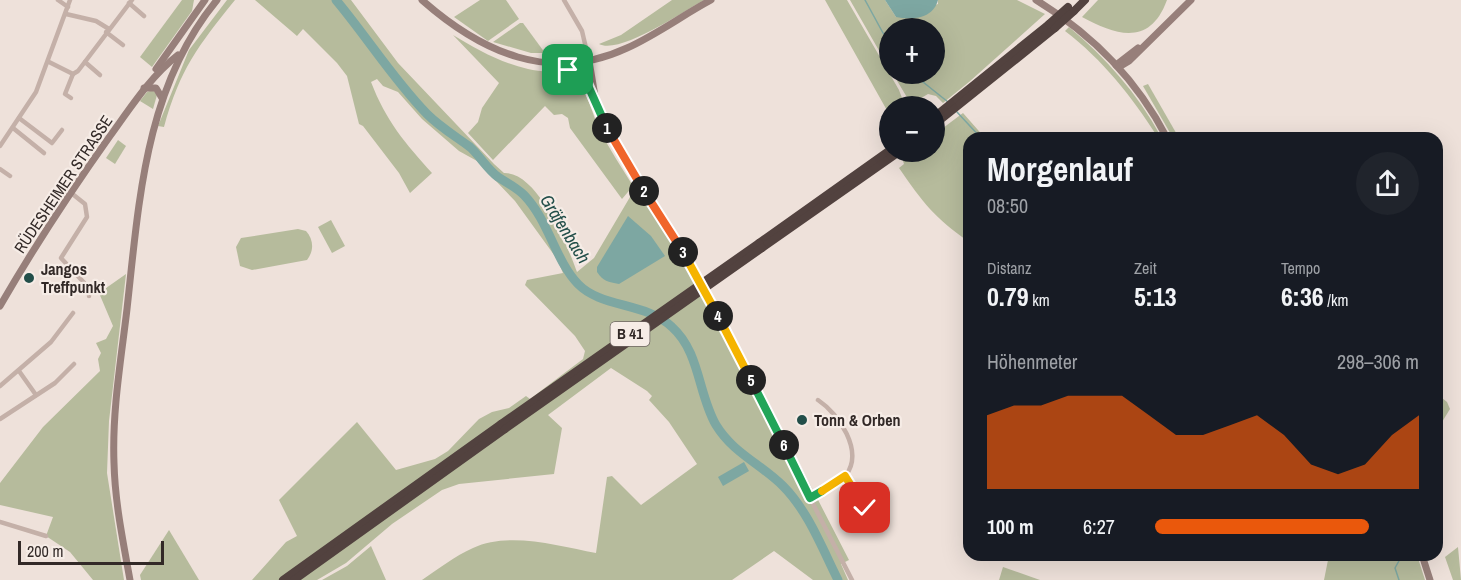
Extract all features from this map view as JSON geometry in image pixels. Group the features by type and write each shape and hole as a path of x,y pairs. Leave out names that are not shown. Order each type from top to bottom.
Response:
{"highway":[{"path":"1071,9 1075,0"},
{"path":"945,113 1085,0"},
{"name":"B 41","path":"760,246 879,158"},
{"name":"B 41","path":"282,580 760,246 884,162"},
{"name":"B 41","path":"294,580 503,426"}],"main road":[{"name":"RÜDESHEIMER STRASSE","path":"151,80 196,10 205,0"},
{"path":"130,580 116,495 114,423 148,148 162,98 180,53 217,0"},
{"path":"422,0 462,33 503,54 552,63 585,61 628,48 711,0"},
{"path":"1036,0 1086,35 1117,66 1132,83 1163,132"},
{"path":"1117,66 1190,0"},
{"path":"1117,66 1134,56 1146,42"},
{"name":"RÜDESHEIMER STRASSE","path":"0,306 70,192 144,88 180,53"},
{"path":"1132,83 1131,70 1134,56"},
{"path":"585,61 586,81 600,115 711,303 810,498"},
{"path":"585,61 600,115"},
{"path":"552,63 575,72 586,81"},
{"path":"144,88 156,88 162,98"},
{"path":"1424,561 1430,580"}],"street":[{"path":"58,0 68,7"},
{"path":"0,146 36,92 70,0"},
{"path":"196,10 198,0"},
{"path":"564,0 582,31 585,61"},
{"path":"71,98 66,94 73,74 86,62 130,2 144,16"},
{"path":"66,14 96,21 123,45"},
{"path":"49,62 73,74"},
{"path":"86,62 100,75"},
{"path":"19,118 52,142 62,130"},
{"path":"13,128 44,153"},
{"path":"0,169 10,176"},
{"path":"70,192 85,204 87,217 61,258 89,288 89,296"},
{"path":"0,386 51,342 72,313"},
{"path":"0,419 55,383 74,364"},
{"path":"19,371 36,395"},
{"path":"819,400 829,407 851,443 853,458 845,476 810,498 852,580"},
{"path":"845,476 865,508"},
{"path":"0,522 46,536"}],"green space":[{"path":"182,0 194,0 192,11 152,67 140,57"},
{"path":"227,0 235,0 200,45 184,73 164,127 158,126 189,50"},
{"path":"255,0 351,0 398,63 494,164 504,173 516,176 528,184 539,197 550,212 577,272 594,258 630,197 639,190 668,234 704,298 713,296 849,560 841,564 848,580 813,580 774,551 732,580 422,580 466,551 487,543 534,541 596,553 607,477 612,476 641,505 697,464 669,422 649,400 652,396 611,368 548,415 562,428 554,474 459,484 442,490 392,524 346,563 317,580 252,580 286,542 297,536 279,500 357,422 396,470 435,459 448,451 479,419 492,412 509,408 526,396 530,399 583,359 585,351 575,336 525,285 527,280 563,273 557,259 515,201 477,161 459,151 422,119 398,92 383,86 377,79 371,82 390,120 432,173 410,193 399,173 363,126 359,124 347,76 337,63 303,29 297,36"},
{"path":"480,0 506,0 519,19 488,41 454,17"},
{"path":"672,0 704,0 636,38 609,46 599,44 621,35"},
{"path":"825,0 847,0 879,55 879,84 896,84 901,96 879,96"},
{"path":"850,0 885,0 896,17 938,4 938,0 1017,0 1045,14 945,101 945,96 928,94 906,96 899,84 945,84 945,18 879,18 879,51"},
{"path":"1098,0 1167,0 1160,15 1151,25 1142,31 1131,33 1108,29 1082,17"},
{"path":"523,23 545,53 531,53 493,42"},
{"path":"1069,27 1120,77 1158,132 1154,132 1127,93 1104,67 1065,31"},
{"path":"453,35 508,63 533,70 565,74 575,80 585,93 604,138 633,186 622,199 570,128 568,118 562,114 554,115 545,106 493,160 468,133 478,122 482,108 499,83"},
{"path":"1148,84 1176,132 1170,132 1143,86"},
{"path":"153,90 157,95 153,109 140,101 147,92"},
{"path":"963,113 980,132 963,132 963,237 930,209 915,191 899,168 903,162 945,162 945,126"},
{"path":"118,140 126,146 115,164 106,158"},
{"path":"331,220 345,246 332,253 318,227"},
{"path":"298,229 306,231 312,242 311,253 307,260 252,270 240,266 236,247 241,238"},
{"path":"126,274 109,421 107,473 124,580 93,580 70,552 46,536 53,517 0,505 0,483 43,427 100,371 98,359 101,353 96,343 106,339 113,326 99,293"},
{"path":"1443,399 1450,409 1443,420"},
{"path":"169,530 199,580 141,580 140,575"},
{"path":"371,546 386,580 322,580 347,566"},
{"path":"1458,547 1461,580 1453,580 1445,557"},
{"path":"1328,561 1419,561 1425,580 1324,580"},
{"path":"1003,567 1040,580 999,580"}],"water":[{"path":"885,0 938,0 927,15 909,18 896,17"},
{"path":"628,216 651,236 665,256 619,284 609,282 597,272 597,267"},
{"path":"744,462 749,471 723,486 718,477"}],"waterway":[{"name":"Gräfenbach","path":"336,0 403,87 427,114 470,147 494,174 515,187 533,205 563,264 578,284 599,297 650,313 672,327 681,337 688,348 716,425 739,451 775,478 792,496 814,530 838,580"},
{"path":"865,0 879,26"},
{"path":"926,84 948,102"},
{"path":"957,112 975,132"},
{"path":"1399,561 1395,568 1399,580"}],"place":[{"name":"Jangos Treffpunkt","path":"29,278"},
{"name":"Tonn & Orben","path":"802,420"}],"route":[{"path":"568,70 575,72 586,81 593,101 614,142 682,251 711,303 810,498 845,476 865,508"}]}
